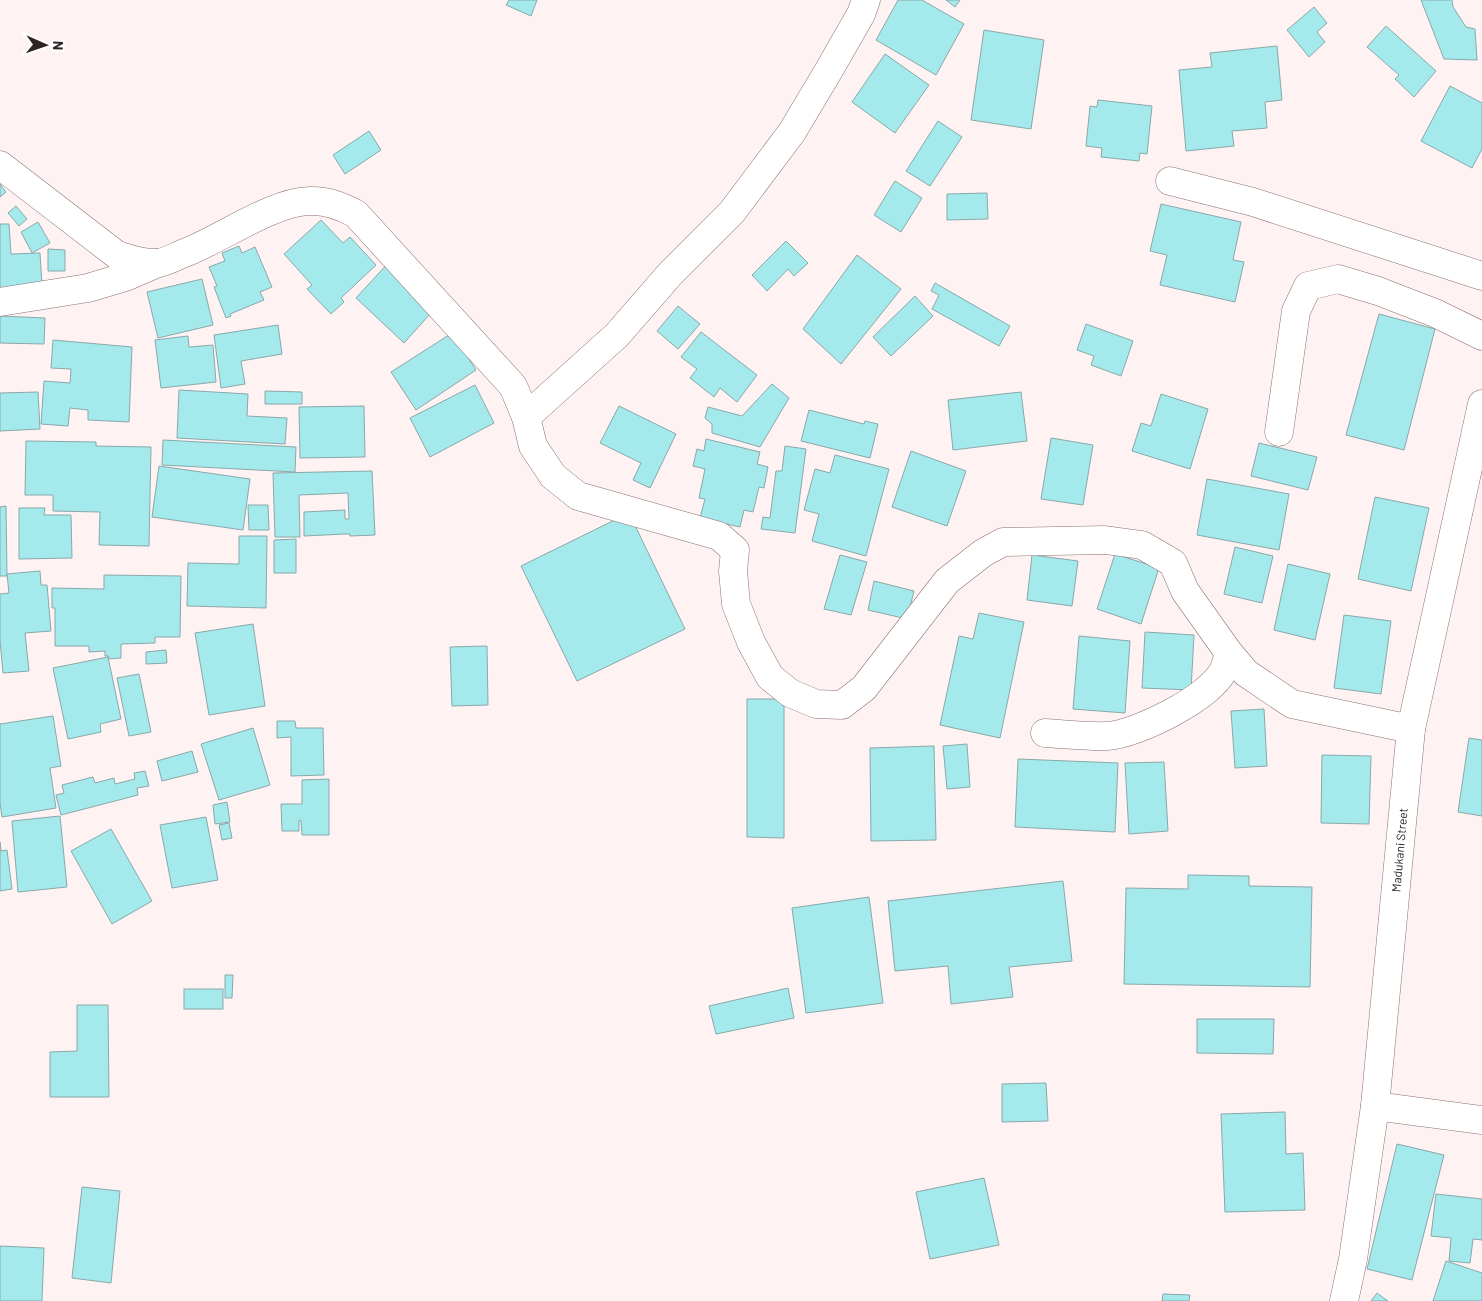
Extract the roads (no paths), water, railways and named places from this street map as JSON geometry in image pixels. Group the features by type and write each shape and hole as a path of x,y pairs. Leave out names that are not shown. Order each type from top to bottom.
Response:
{"street":[{"path":"526,417 616,335 670,274 732,212 792,132 842,46 866,0"},
{"path":"0,165 117,255 134,261 159,263"},
{"path":"1170,181 1253,202 1482,276"},
{"path":"0,302 88,288 128,276 206,244 287,205 309,201 344,207 356,214 513,386 526,417 533,446 553,476 578,496 719,536 735,550 733,571 736,604 751,642 770,677 790,693 816,704 842,705 864,688 948,581 983,553 1002,542 1105,540 1142,545 1173,563 1185,591 1246,673 1292,704 1411,729"},
{"path":"1279,432 1296,311 1308,286 1338,279 1378,291 1436,313 1482,336"},
{"name":"Madukani Street","path":"1344,1301 1353,1260 1376,1106 1411,729 1481,410"},
{"path":"1045,733 1108,736 1146,726 1188,703 1211,686 1223,671 1229,652"},
{"path":"1376,1106 1482,1120"}]}
